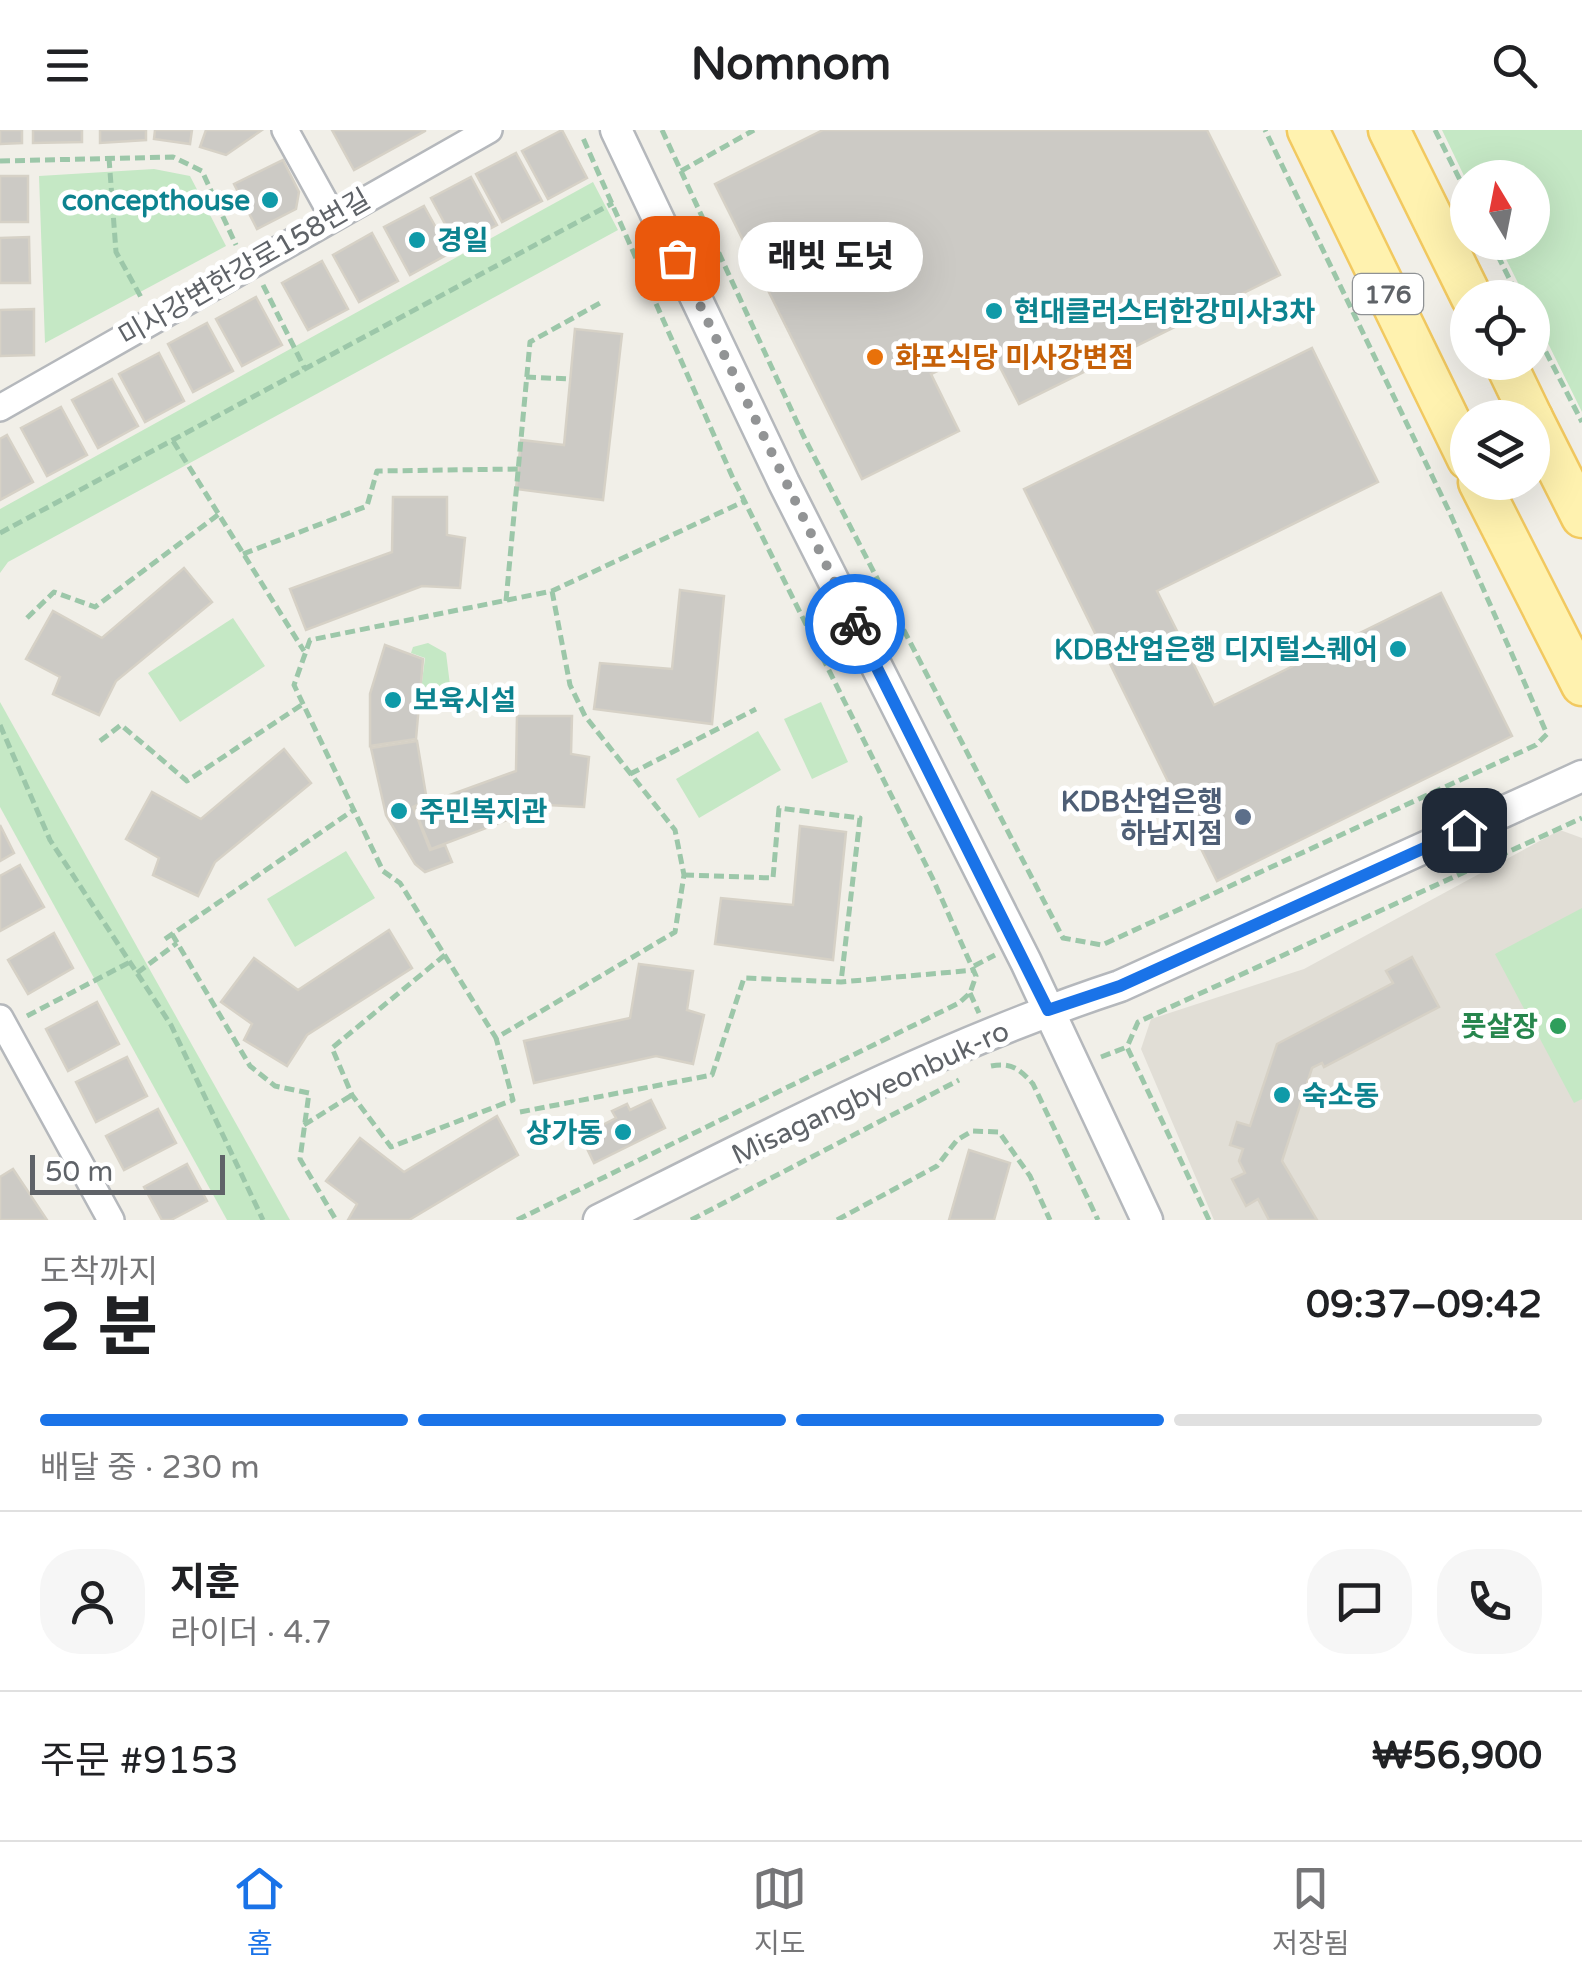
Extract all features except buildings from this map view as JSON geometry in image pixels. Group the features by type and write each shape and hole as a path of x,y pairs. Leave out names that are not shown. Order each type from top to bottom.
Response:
{"main road":[{"name":"176","path":"1308,130 1450,422"},
{"name":"176","path":"1389,130 1463,280"},
{"path":"1550,454 1582,518"},
{"path":"1488,500 1582,684"}],"street":[{"path":"286,130 332,215"},
{"name":"미사강변한강로158번길","path":"0,408 332,215 490,130"},
{"path":"616,130 784,483 1048,1010 1148,1220"},
{"name":"Misagangbyeonbuk-ro","path":"599,1220 876,1086 1048,1010 1120,986 1582,776"},
{"path":"7,1020 111,1220"}],"path":[{"path":"662,130 803,435 1063,938 1102,945 1536,745 1547,734 1449,511 1264,130"},
{"path":"681,170 754,130"},
{"path":"1435,130 1450,160"},
{"path":"517,1220 959,1003 974,984 975,970 745,501 582,138"},
{"path":"0,160 174,157 202,170 239,250"},
{"path":"108,158 116,252 143,302"},
{"path":"0,533 613,204"},
{"path":"261,283 305,368"},
{"path":"506,600 530,342 600,304"},
{"path":"1550,360 1582,422"},
{"path":"526,377 570,379"},
{"path":"173,440 304,651"},
{"path":"243,554 368,506 377,471 518,469"},
{"path":"445,956 332,1048 352,1095 391,1147 513,1100 496,1038 400,883 383,871 294,685 310,640 552,591 745,501"},
{"path":"28,618 54,592 95,607 219,514"},
{"path":"496,1038 675,932 684,876 675,830 584,716 570,685 552,591"},
{"path":"100,741 121,725 187,781 303,704"},
{"path":"630,774 756,709"},
{"path":"0,725 50,840 171,1025 263,1220"},
{"path":"684,876 773,878 780,808 860,818 842,982"},
{"path":"165,938 355,809"},
{"path":"1209,1220 1126,1047 1138,1022 1582,818"},
{"path":"172,934 250,1066 275,1086 308,1093 300,1159 336,1220"},
{"path":"137,973 177,944"},
{"path":"7,1020 130,962"},
{"path":"520,1112 712,1075 744,978 842,982 975,970"},
{"path":"985,1067 1004,1063 1020,1069 1033,1084 1098,1220"},
{"path":"691,1220 968,1076"},
{"path":"304,1125 352,1095"},
{"path":"837,1220 938,1166 957,1140 972,1131 999,1132 1012,1146 1050,1220"}],"shaded area":[{"path":"1560,830 1582,838 1582,1220 1214,1220 1141,1049 1151,1019 1304,969"}],"green space":[{"path":"1442,130 1582,130 1582,412 1550,347 1550,280 1516,280 1506,260 1550,260 1550,160 1456,160"},
{"path":"154,169 190,176 226,246 45,343 39,176"},
{"path":"593,182 618,230 8,562 0,573 0,509"},
{"path":"233,618 265,666 180,722 148,673"},
{"path":"428,643 446,653 450,685 442,703 419,706 425,658 411,653 413,647"},
{"path":"0,702 290,1220 227,1220 0,807"},
{"path":"821,702 848,762 812,779 784,719"},
{"path":"758,731 781,770 699,818 676,779"},
{"path":"346,851 375,898 295,947 267,899"},
{"name":"풋살장","path":"1582,908 1582,1099 1574,1103 1495,954"}],"way so far":[{"path":"677,258 855,624"}],"place":[{"name":"concepthouse","path":"270,200"},
{"name":"경일","path":"417,240"},
{"name":"래빗 도넛","path":"677,258"},
{"name":"현대클러스터한강미사3차","path":"994,311"},
{"name":"화포식당 미사강변점","path":"875,357"},
{"name":"KDB산업은행 디지털스퀘어","path":"1398,649"},
{"name":"보육시설","path":"393,700"},
{"name":"주민복지관","path":"399,811"},
{"name":"KDB산업은행 하남지점","path":"1243,817"},
{"name":"풋살장","path":"1558,1026"},
{"name":"숙소동","path":"1282,1095"},
{"name":"상가동","path":"623,1132"}],"route":[{"path":"855,624 1048,1010 1120,986 1464,830"}]}
